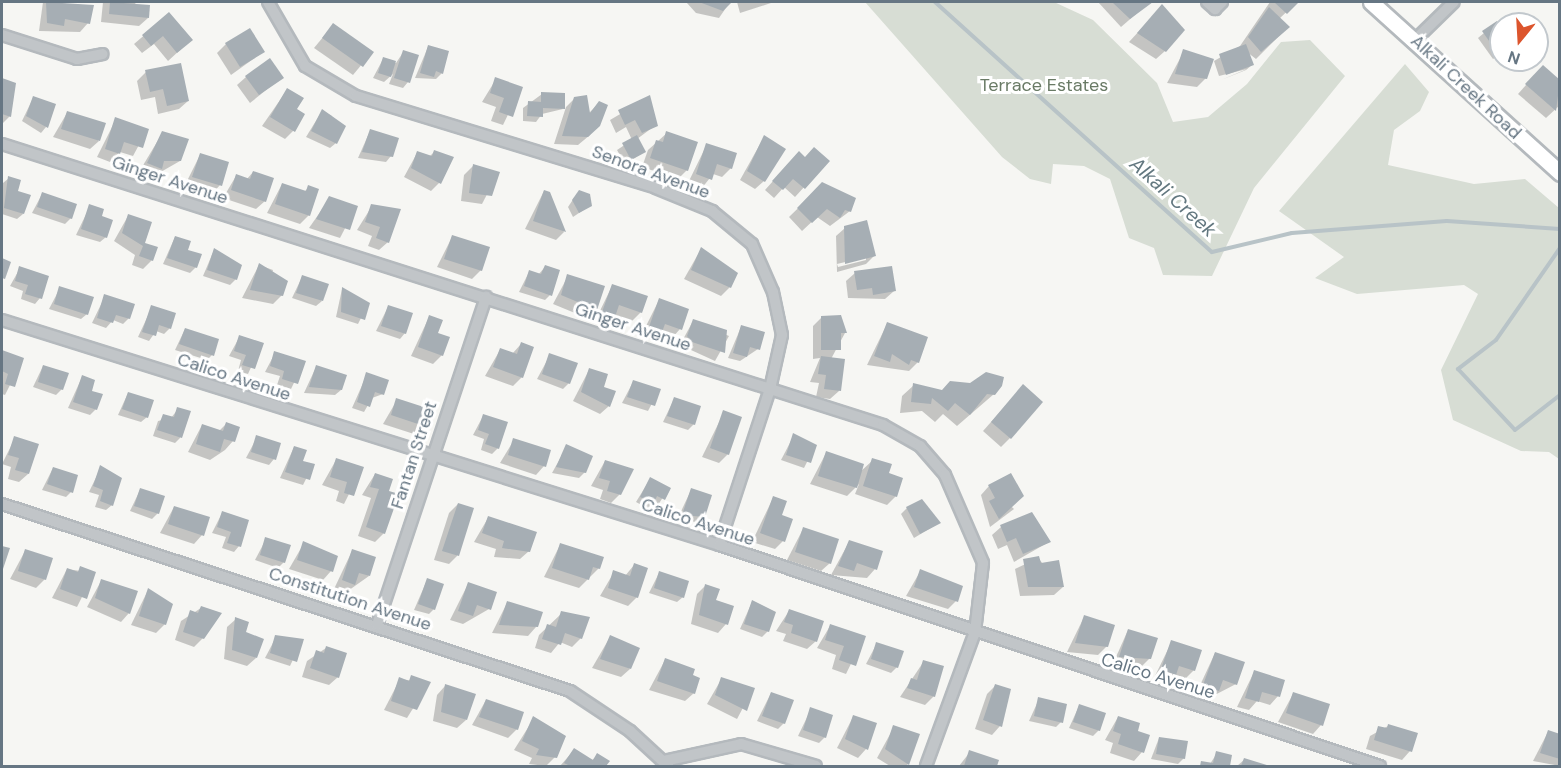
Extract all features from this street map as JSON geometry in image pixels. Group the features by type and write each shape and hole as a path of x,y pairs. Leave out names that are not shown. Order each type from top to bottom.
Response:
{"street":[{"name":"Senora Avenue","path":"268,2 305,66 356,96 656,188 712,211 752,244 773,292 782,335 770,389 719,545"},
{"path":"1207,2 1215,9 1222,2"},
{"name":"Alkali Creek Road","path":"1371,2 1416,40 1560,173"},
{"path":"1416,40 1454,2"},
{"path":"2,35 77,59 103,54"},
{"name":"Ginger Avenue","path":"2,144 884,425 920,446 945,475 983,563 975,632 926,766"},
{"name":"Fantan Street","path":"377,625 430,456 486,297"},
{"name":"Calico Avenue","path":"2,320 719,545 1380,766"},
{"name":"Constitution Avenue","path":"2,504 377,625 570,691 666,764"},
{"path":"666,764 741,744 816,766"}],"green space":[{"name":"Terrace Estates","path":"865,2 1054,2 1093,20 1157,83 1173,122 1208,117 1247,84 1281,42 1310,40 1345,76 1254,188 1212,276 1163,275 1154,248 1129,238 1110,179 1084,166 1053,164 1051,184 1030,179 1002,157"},
{"path":"1405,64 1429,92 1420,111 1394,130 1388,165 1474,184 1525,179 1559,208 1559,459 1549,452 1521,451 1453,420 1441,370 1478,294 1464,285 1357,294 1315,278 1344,257 1279,211"}],"building":[{"path":"46,2 94,5 90,24 65,19 64,26 47,23"},
{"path":"110,2 150,5 149,18 109,14"},
{"path":"699,2 732,2 723,11"},
{"path":"1112,2 1153,2 1130,19"},
{"path":"1274,2 1299,2 1287,14"},
{"path":"1162,4 1185,30 1166,52 1137,33"},
{"path":"1269,7 1290,27 1261,52 1248,37"},
{"path":"169,12 193,40 177,53 163,36 151,46 142,35"},
{"path":"333,23 374,52 363,67 322,38"},
{"path":"1489,26 1489,41 1482,31"},
{"path":"250,28 265,52 240,67 225,43"},
{"path":"1246,44 1254,65 1226,75 1219,54"},
{"path":"428,45 449,51 443,74 436,71 434,77 420,73"},
{"path":"1183,49 1214,59 1207,79 1175,74"},
{"path":"403,50 419,55 410,83 394,78"},
{"path":"383,57 396,61 391,77 378,73"},
{"path":"270,58 284,78 259,95 245,76"},
{"path":"181,63 189,101 167,106 163,89 150,92 145,70"},
{"path":"1549,70 1560,80 1556,111 1525,84 1536,72"},
{"path":"495,77 523,87 513,117 499,112 504,98 490,93"},
{"path":"2,78 16,83 11,117 2,114"},
{"path":"287,88 304,98 297,109 305,114 295,132 270,117"},
{"path":"541,92 565,93 565,109 543,108 543,117 527,116 528,101 541,102"},
{"path":"587,95 590,113 599,101 608,105 600,126 588,137 562,136 574,97"},
{"path":"650,95 658,126 642,133 635,120 625,125 618,110"},
{"path":"33,96 56,104 48,128 26,116"},
{"path":"322,109 346,126 337,144 311,131"},
{"path":"67,111 106,123 100,141 61,129"},
{"path":"115,117 149,129 143,148 124,142 120,154 105,149"},
{"path":"370,129 399,138 393,157 362,152"},
{"path":"162,131 189,139 181,161 164,161 162,169 147,163"},
{"path":"666,131 698,142 688,171 650,158 656,140 663,142"},
{"path":"637,135 646,152 631,160 622,143"},
{"path":"764,135 786,149 765,182 747,171"},
{"path":"706,143 737,153 732,169 717,164 712,180 696,174"},
{"path":"814,147 830,161 805,189 793,179 783,190 772,181 799,151 805,157"},
{"path":"434,150 454,157 441,184 411,168 417,151 432,156"},
{"path":"200,153 229,162 222,186 192,177"},
{"path":"473,164 500,172 492,196 469,193"},
{"path":"253,171 274,178 266,202 231,190 236,174 250,179"},
{"path":"8,176 21,180 18,191 31,195 24,214 4,208"},
{"path":"822,182 856,198 851,212 845,210 840,218 827,209 812,223 797,208"},
{"path":"282,183 306,191 308,185 319,189 310,216 275,204"},
{"path":"544,190 550,192 566,232 533,221"},
{"path":"579,190 590,194 592,206 579,213 572,200"},
{"path":"42,192 77,204 72,219 37,207"},
{"path":"329,196 358,206 350,230 316,219"},
{"path":"89,204 104,209 102,216 113,220 107,238 81,229"},
{"path":"371,204 401,209 389,243 376,238 380,227 365,222"},
{"path":"128,214 152,222 145,243 158,247 153,261 139,256 143,246 122,233"},
{"path":"867,220 876,256 845,264 844,226"},
{"path":"452,235 490,247 482,271 444,259"},
{"path":"175,236 191,241 188,250 202,254 197,268 167,258"},
{"path":"701,247 738,273 731,288 691,270"},
{"path":"214,248 242,265 237,280 207,270"},
{"path":"2,258 11,262 5,279 2,278"},
{"path":"259,263 288,281 283,296 250,290"},
{"path":"545,265 560,270 552,296 524,286 529,270 541,274"},
{"path":"19,266 49,276 42,299 25,294 28,285 15,281"},
{"path":"892,266 896,291 873,295 872,288 857,290 854,271"},
{"path":"567,274 605,286 597,310 561,295"},
{"path":"302,275 329,284 323,301 296,293"},
{"path":"612,284 648,296 642,313 619,305 615,317 602,312"},
{"path":"59,286 94,297 88,315 54,304"},
{"path":"342,287 370,303 365,320 341,312"},
{"path":"104,294 135,304 130,319 116,315 113,323 97,318"},
{"path":"659,298 689,309 682,330 665,324 662,332 649,327"},
{"path":"151,305 176,313 171,329 159,325 156,336 142,332"},
{"path":"388,305 413,313 406,334 381,326"},
{"path":"429,315 443,320 438,333 450,337 443,356 418,347"},
{"path":"841,315 847,333 841,333 841,350 821,350 821,316"},
{"path":"693,319 727,330 725,353 692,342 687,336"},
{"path":"887,322 928,337 919,363 911,360 909,365 892,354 890,362 874,356"},
{"path":"741,325 765,332 760,350 750,347 747,357 733,353"},
{"path":"185,328 219,339 214,356 179,344"},
{"path":"239,335 264,343 255,369 242,365 246,355 234,351"},
{"path":"521,342 534,347 523,378 493,367 500,348 517,354"},
{"path":"2,350 24,358 15,387 5,384 8,374 2,371"},
{"path":"274,351 306,361 298,384 282,379 284,371 270,366"},
{"path":"549,353 578,363 570,384 542,374"},
{"path":"821,356 845,359 841,391 824,389 826,375 818,374"},
{"path":"43,365 69,373 63,390 38,382"},
{"path":"316,365 347,375 342,390 309,387"},
{"path":"589,368 608,374 604,387 616,391 610,407 581,392"},
{"path":"366,372 389,380 384,395 375,392 370,407 357,402"},
{"path":"986,372 1004,377 1002,386 995,395 987,394 970,415 955,403 948,411 932,398 931,404 911,402 913,383 942,390 950,381 970,383"},
{"path":"82,375 95,380 92,391 103,394 97,410 73,402"},
{"path":"633,380 661,389 655,406 627,397"},
{"path":"1023,384 1043,402 1011,439 991,422"},
{"path":"128,392 154,400 148,418 122,409"},
{"path":"674,397 701,406 695,425 667,416"},
{"path":"396,398 433,410 427,427 391,415"},
{"path":"177,407 191,411 182,438 157,430 163,414 174,417"},
{"path":"723,410 742,417 729,455 710,448"},
{"path":"483,414 508,422 499,449 485,444 489,434 478,430"},
{"path":"226,422 240,427 235,442 224,439 220,452 196,444 202,424 223,431"},
{"path":"793,433 817,445 811,463 786,455"},
{"path":"256,435 281,443 276,460 251,452"},
{"path":"14,436 39,444 29,474 15,470 19,458 8,455"},
{"path":"513,438 551,450 546,467 508,455"},
{"path":"566,444 593,456 586,473 556,467"},
{"path":"294,446 307,450 303,461 315,464 310,480 285,472"},
{"path":"826,451 864,464 857,488 818,476"},
{"path":"336,458 364,467 354,496 344,493 347,482 330,477"},
{"path":"872,458 892,464 889,473 903,478 897,497 863,486"},
{"path":"605,460 634,469 621,495 607,491 610,481 599,478"},
{"path":"100,465 122,478 113,506 100,501 103,490 93,486"},
{"path":"53,467 78,475 73,493 47,484"},
{"path":"375,473 393,479 389,491 399,494 385,534 366,527 379,489 370,487"},
{"path":"1011,473 1024,496 999,519 989,501 995,498 988,485"},
{"path":"650,477 671,488 665,500 657,496 654,503 640,497"},
{"path":"140,488 165,496 159,514 134,506"},
{"path":"691,488 712,495 705,517 682,515"},
{"path":"773,496 787,501 782,515 793,519 785,542 760,533"},
{"path":"922,499 941,523 920,534 906,507"},
{"path":"458,503 474,508 459,556 442,551"},
{"path":"174,506 210,517 204,536 168,524"},
{"path":"222,511 249,520 241,547 227,543 231,532 217,527"},
{"path":"1032,512 1051,542 1023,554 1016,538 1007,542 1000,525"},
{"path":"488,516 537,532 530,552 502,548 504,541 482,533"},
{"path":"803,527 839,539 831,564 795,552"},
{"path":"265,537 291,545 285,563 260,555"},
{"path":"849,540 883,551 877,570 857,563 854,571 838,566"},
{"path":"303,541 338,556 333,572 297,560"},
{"path":"560,543 604,557 600,569 593,567 589,580 552,568"},
{"path":"2,546 10,548 3,569 2,568"},
{"path":"25,549 53,558 46,580 18,571"},
{"path":"352,549 376,557 370,576 359,573 355,585 342,580"},
{"path":"1039,556 1041,563 1059,560 1064,587 1028,587 1023,559"},
{"path":"634,563 648,568 638,598 608,588 613,570 630,576"},
{"path":"80,566 96,572 87,599 60,589 67,568 78,572"},
{"path":"920,569 963,586 958,602 914,587"},
{"path":"659,571 689,581 684,598 654,588"},
{"path":"427,578 444,584 435,610 418,604"},
{"path":"101,579 138,591 130,614 95,598"},
{"path":"468,582 497,592 491,610 477,605 473,616 458,611"},
{"path":"705,584 720,589 716,600 734,606 728,625 699,615"},
{"path":"148,588 173,604 166,625 139,616"},
{"path":"752,600 776,612 769,632 744,624"},
{"path":"507,601 543,612 538,627 499,625"},
{"path":"201,606 222,613 204,639 183,632 190,610 198,613"},
{"path":"789,609 824,621 817,642 791,633 793,625 784,622"},
{"path":"561,611 590,617 582,639 565,633 561,645 542,639 547,624 556,627"},
{"path":"1084,615 1115,625 1108,647 1075,643"},
{"path":"235,617 249,622 246,632 264,639 257,658 232,650"},
{"path":"830,624 866,636 856,666 839,660 844,646 825,640"},
{"path":"1128,629 1158,638 1151,659 1119,657"},
{"path":"275,635 304,639 297,662 270,653"},
{"path":"610,635 640,648 631,669 600,659"},
{"path":"1171,640 1202,650 1195,671 1179,666 1176,675 1161,669"},
{"path":"876,642 904,651 898,668 871,659"},
{"path":"326,646 347,653 339,678 310,668 316,650 324,653"},
{"path":"1215,652 1245,662 1237,685 1223,680 1219,691 1203,685"},
{"path":"665,658 695,669 693,675 700,678 695,694 657,681"},
{"path":"923,660 944,666 935,697 907,688 911,678 917,680"},
{"path":"1254,670 1285,680 1280,697 1262,692 1259,702 1245,698"},
{"path":"411,675 431,682 417,710 391,701 399,677 409,681"},
{"path":"721,677 755,688 747,711 715,695"},
{"path":"445,684 476,694 467,720 441,712"},
{"path":"995,684 1011,689 1002,727 983,720"},
{"path":"771,692 794,700 785,724 762,716"},
{"path":"1293,692 1330,704 1323,726 1286,713"},
{"path":"1038,697 1067,704 1063,723 1034,716"},
{"path":"486,699 524,712 518,730 479,717"},
{"path":"1079,704 1106,713 1100,731 1073,722"},
{"path":"810,707 833,715 826,738 803,730"},
{"path":"853,715 877,723 868,750 845,739"},
{"path":"533,716 566,736 557,758 536,755 539,749 522,741"},
{"path":"1118,716 1140,723 1138,731 1150,735 1144,753 1118,744 1121,734 1113,731"},
{"path":"1388,724 1418,733 1412,752 1374,740 1378,726 1387,728"},
{"path":"893,725 920,734 909,765 885,749"},
{"path":"1548,730 1560,734 1560,759 1540,753"},
{"path":"1159,737 1188,741 1185,759 1156,754"},
{"path":"574,748 593,760 597,753 610,761 606,766 570,766 564,763"},
{"path":"969,750 999,760 997,766 964,766"},
{"path":"1216,751 1232,755 1230,766 1200,766 1201,761 1213,763"},
{"path":"1244,758 1270,766 1241,766"}],"waterway":[{"name":"Alkali Creek","path":"935,2 1212,252 1292,233 1447,221 1560,229"},
{"name":"Alkali Creek","path":"1560,248 1496,340 1458,369 1515,430 1560,395"}]}
